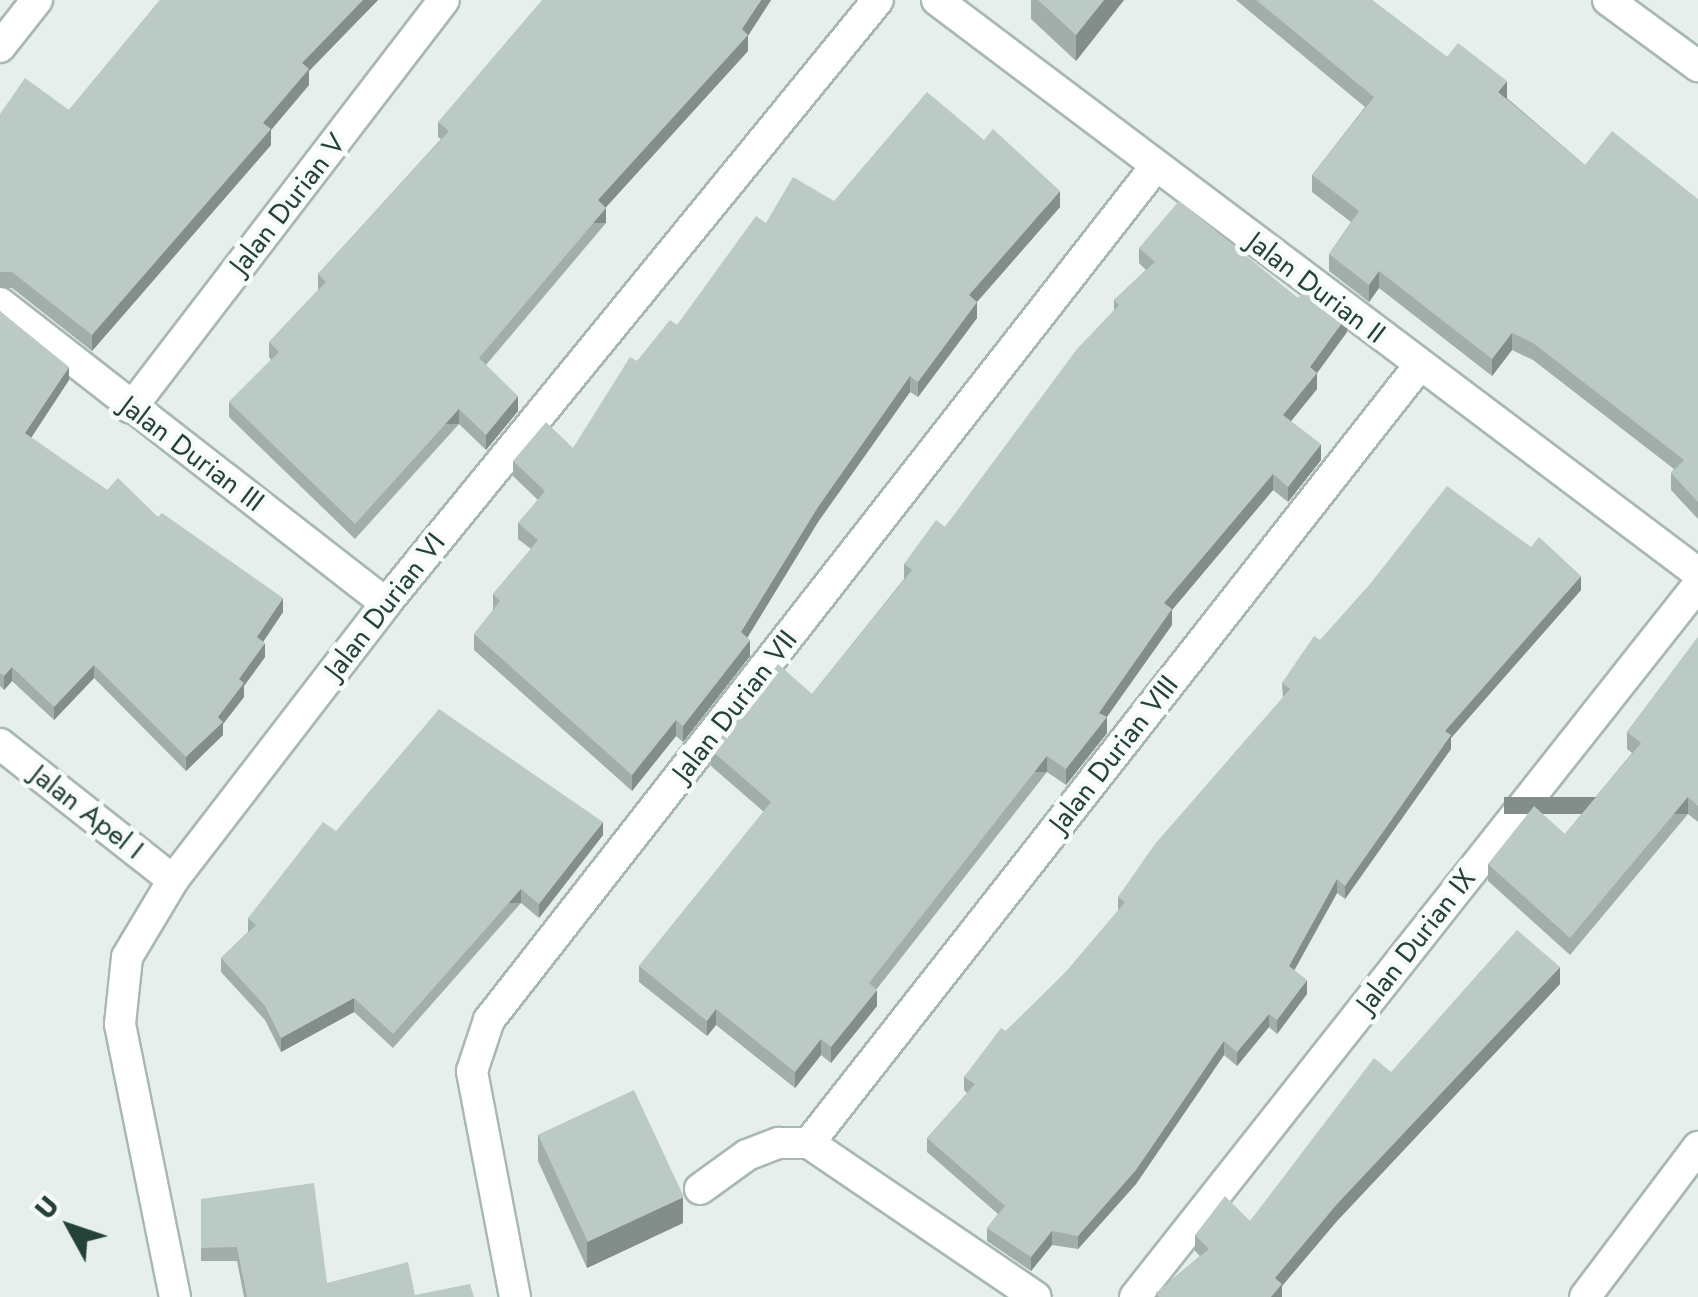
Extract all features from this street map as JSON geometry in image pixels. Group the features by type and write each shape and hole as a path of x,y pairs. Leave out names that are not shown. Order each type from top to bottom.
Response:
{"street":[{"path":"0,47 36,0"},
{"name":"Jalan Durian V","path":"131,408 444,0"},
{"name":"Jalan Durian VI","path":"174,1297 120,1024 127,957 174,880 386,602 878,0"},
{"name":"Jalan Durian II","path":"938,0 1419,366 1698,572"},
{"path":"1608,0 1698,66"},
{"name":"Jalan Durian VII","path":"515,1297 472,1071 475,1044 489,1020 1156,166"},
{"name":"Jalan Durian III","path":"0,303 386,602"},
{"name":"Jalan Durian VIII","path":"809,1143 1419,366"},
{"name":"Jalan Durian IX","path":"1134,1297 1698,584"},
{"name":"Jalan Apel I","path":"0,744 174,880"},
{"path":"700,1189 746,1155 779,1143 809,1143 1036,1297"},
{"path":"1585,1297 1698,1147"}],"building":[{"path":"160,0 363,0 302,63 309,69 263,123 271,129 92,335 12,272 0,272 0,114 25,78 69,110"},
{"path":"542,0 761,0 742,29 748,35 598,200 606,208 479,358 518,396 486,435 459,409 355,524 229,402 279,352 269,342 326,282 318,274 449,131 438,122"},
{"path":"1038,0 1104,0 1076,35"},
{"path":"1256,0 1372,0 1447,57 1458,43 1507,81 1498,92 1585,165 1612,131 1698,199 1698,502 1671,473 1684,460 1533,343 1512,333 1492,359 1379,271 1369,285 1329,254 1359,211 1312,175 1374,97"},
{"path":"927,92 984,140 993,129 1060,191 969,295 977,302 918,382 910,376 818,507 741,632 750,640 683,726 676,720 632,775 474,634 500,601 493,594 538,540 518,523 545,491 513,461 546,422 573,448 630,357 637,361 670,320 677,325 756,216 766,223 793,177 834,201"},
{"path":"1179,201 1298,298 1307,286 1347,316 1310,367 1317,373 1283,415 1321,444 1288,487 1273,474 1164,603 1172,609 1099,713 1107,717 1066,769 1047,756 869,983 877,990 831,1047 821,1039 795,1072 716,1009 707,1021 639,966 771,802 711,750 778,664 812,694 912,570 904,564 936,520 945,527 1077,349 1119,305 1114,300 1155,262 1139,248"},
{"path":"0,311 69,367 25,433 107,490 118,478 158,517 162,513 283,598 257,637 265,643 239,679 244,683 218,717 223,722 186,757 94,665 54,707 12,667 4,676 0,673"},
{"path":"1447,486 1531,547 1539,537 1581,576 1445,731 1451,735 1345,886 1337,879 1289,966 1307,980 1277,1020 1269,1014 1237,1052 1224,1041 1136,1170 1078,1236 1052,1231 1031,1257 987,1228 1005,1206 927,1138 975,1084 964,1077 1001,1028 1006,1031 1065,973 1125,902 1118,897 1155,844 1290,689 1282,683 1314,636 1320,640 1370,584"},
{"path":"1698,637 1698,806 1688,797 1570,938 1488,864 1534,806 1565,834 1641,743 1627,732"},
{"path":"439,709 603,822 539,904 521,889 393,1034 354,998 281,1038 265,1006 221,958 256,925 248,918 323,822 336,831"},
{"path":"1517,930 1560,967 1337,1204 1275,1278 1282,1284 1271,1297 1159,1297 1156,1293 1209,1249 1195,1235 1225,1196 1250,1221 1374,1058 1391,1072"},
{"path":"634,1090 684,1197 588,1242 538,1135"},
{"path":"314,1183 327,1283 408,1262 415,1295 470,1284 474,1297 247,1297 237,1247 201,1248 201,1199"}]}
